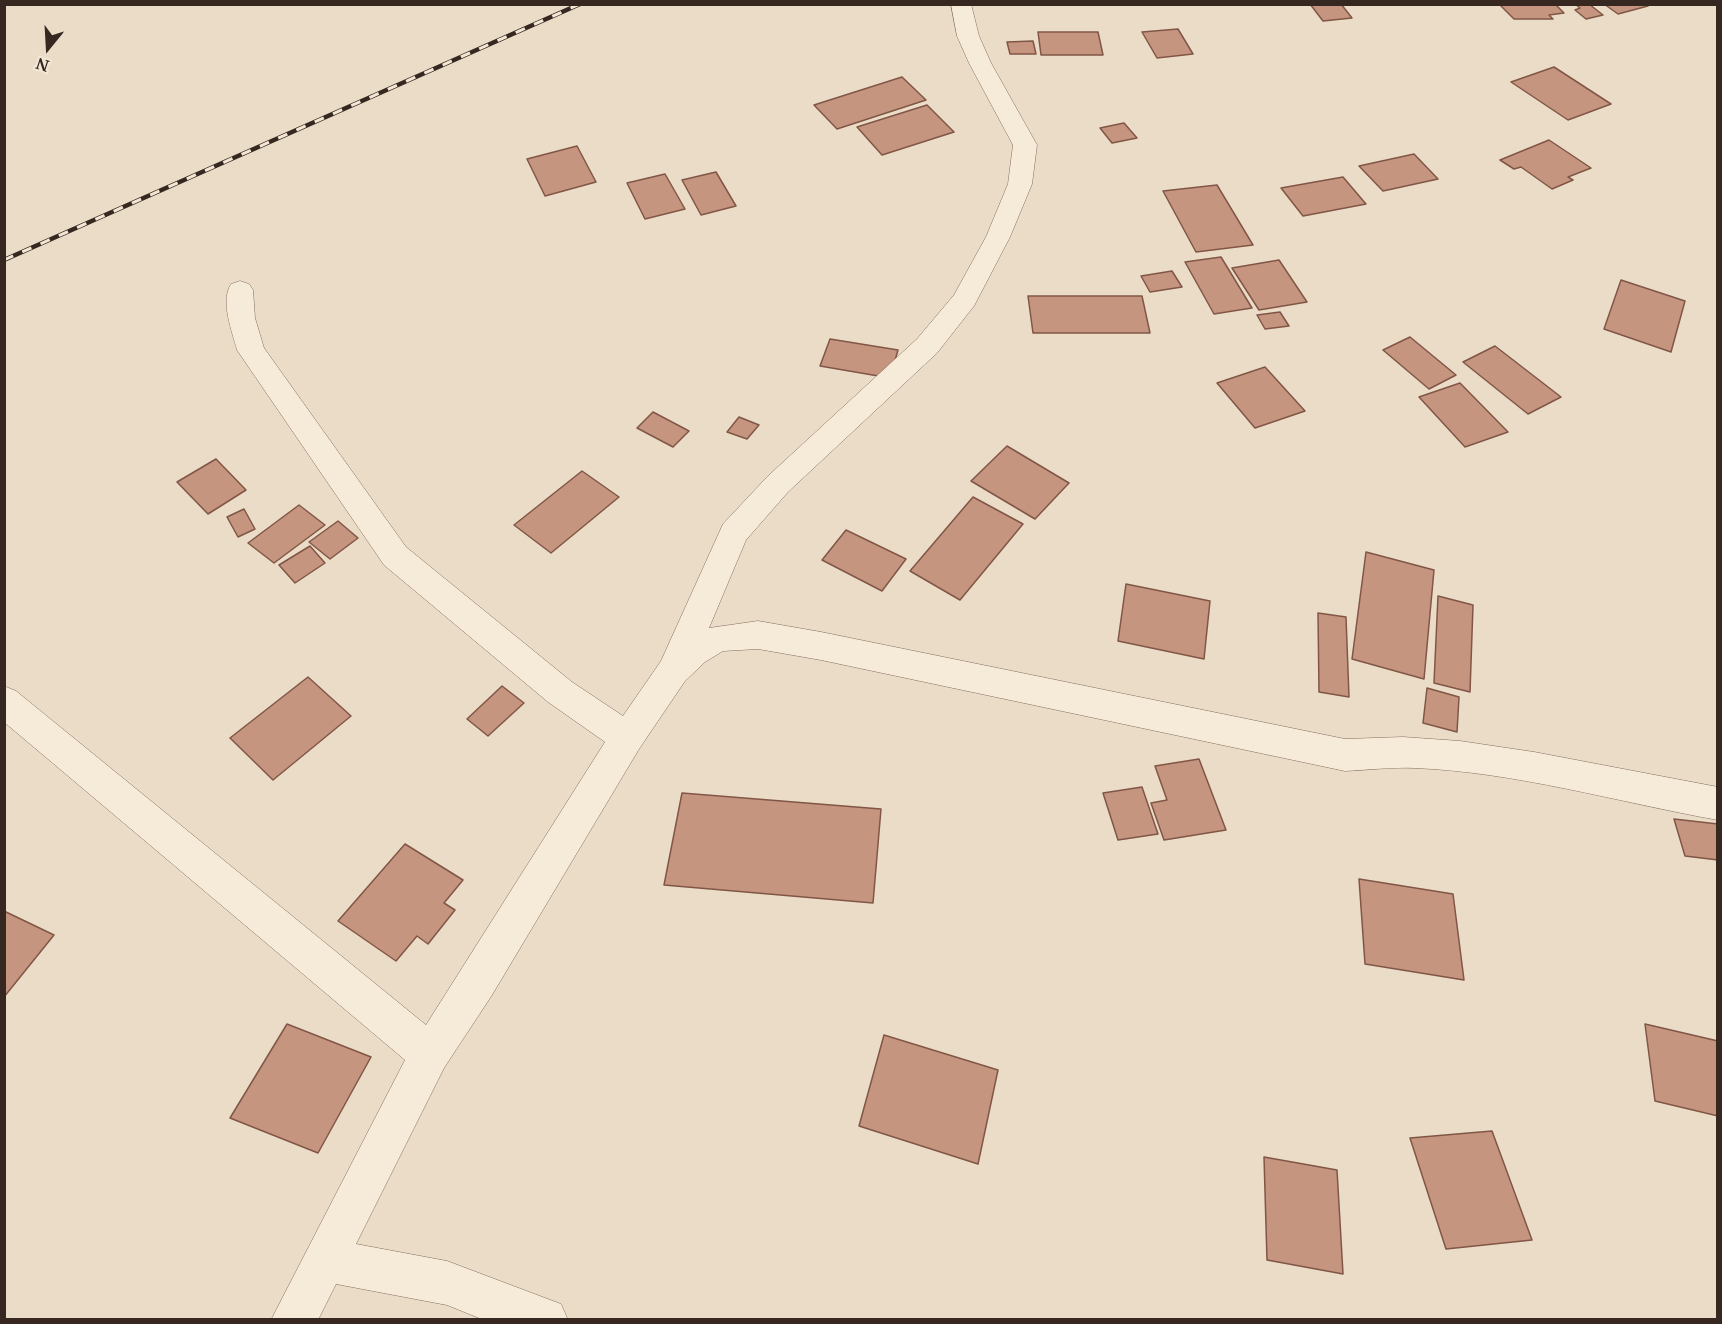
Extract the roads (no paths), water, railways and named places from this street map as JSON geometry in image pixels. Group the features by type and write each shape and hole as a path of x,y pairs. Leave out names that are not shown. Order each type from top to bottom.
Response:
{"street":[{"path":"294,1320 430,1054 478,981 627,738 673,671 734,533 778,484 927,346 965,300 998,237 1020,184 1025,145 980,63 968,36 961,4"},
{"path":"240,290 242,318 251,350 395,556 560,692 627,738"},
{"path":"673,671 693,652 718,638 758,635 1156,714 1344,755 1422,753 1532,767 1655,794 1718,804"},
{"path":"4,701 430,1054"},
{"path":"326,1260 447,1283 545,1320"}],"railway":[{"path":"4,260 580,4"}]}
